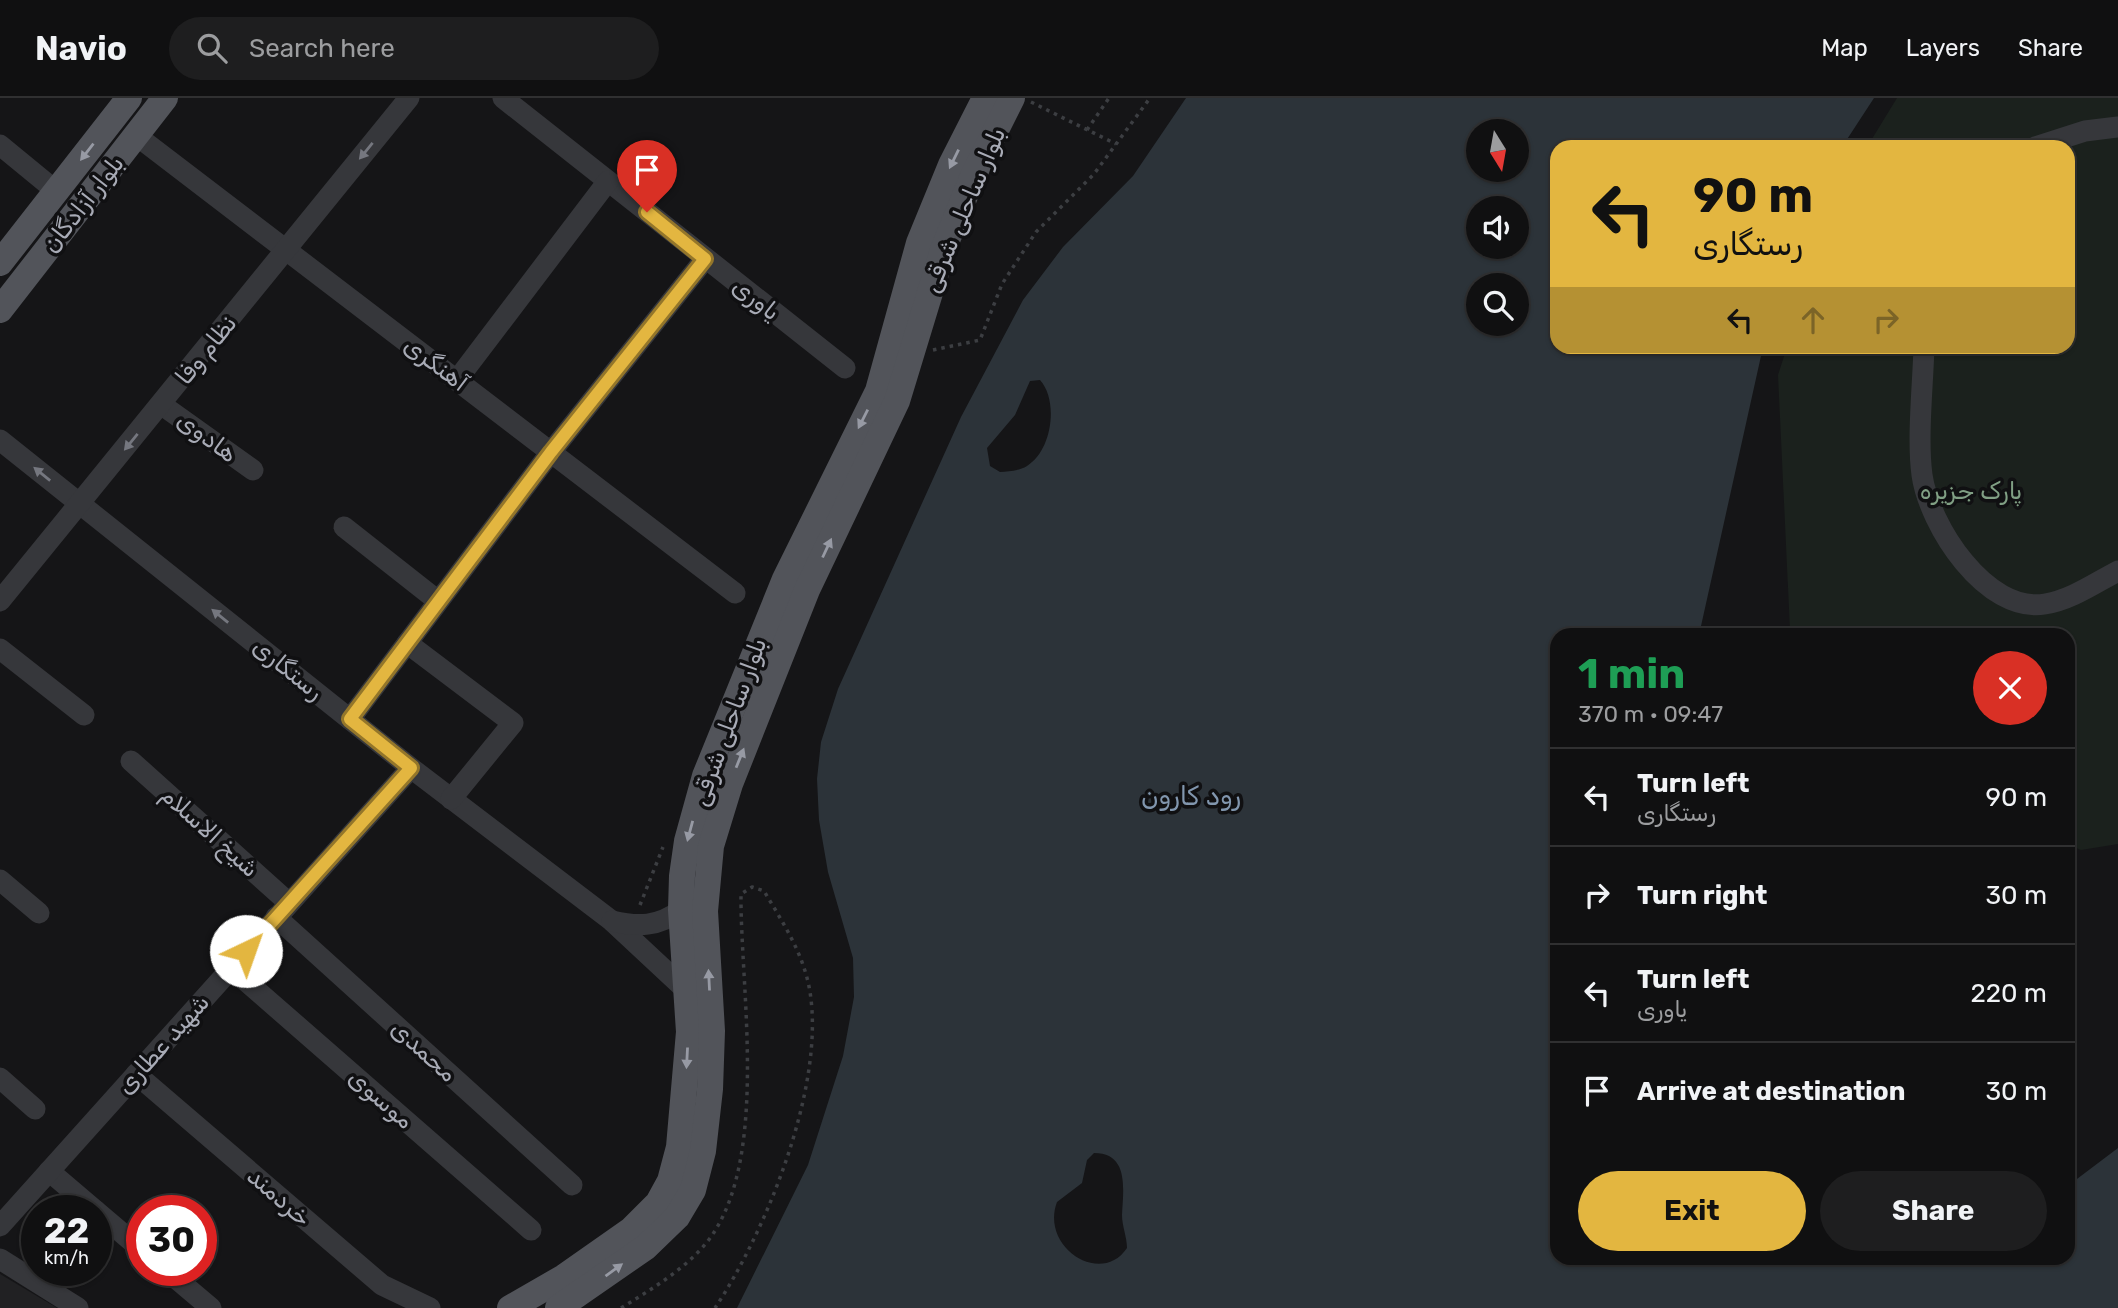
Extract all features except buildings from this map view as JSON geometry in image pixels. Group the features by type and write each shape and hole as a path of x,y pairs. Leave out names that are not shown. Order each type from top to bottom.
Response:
{"main road":[{"name":"بلوار آزادگان","path":"0,263 129,98"},
{"name":"بلوار آزادگان","path":"0,310 165,98"},
{"name":"بلوار ساحلی شرقی","path":"558,1308 646,1247 677,1217 693,1190 703,1151 710,1089 712,1031 705,911 711,846 730,784 807,590 897,401 893,378 919,243 951,165 985,98"},
{"name":"بلوار ساحلی شرقی","path":"510,1308 576,1269 631,1230 658,1203 670,1181 679,1147 687,1059 681,911 687,841 705,776 785,579 878,391 893,378 911,354 943,250 973,176 1012,98"}],"street":[{"name":"نظام وفا","path":"0,601 409,98"},
{"name":"یاوری","path":"503,98 845,368"},
{"path":"2057,140 2085,131 2118,127"},
{"name":"آهنگری","path":"137,136 736,593"},
{"path":"0,145 56,191"},
{"path":"457,380 608,181"},
{"path":"350,719 551,452 705,259"},
{"path":"1924,354 1922,474 1928,499 1968,568 1990,588 2013,601 2044,604 2075,594 2118,570"},
{"name":"هادوی","path":"162,405 253,470"},
{"name":"رستگاری","path":"0,440 411,768 612,920 686,990"},
{"path":"344,527 438,601"},
{"path":"407,643 513,723 451,799"},
{"path":"0,649 84,715"},
{"name":"شیخ الاسلام","path":"131,761 282,910"},
{"name":"شهید عطاری","path":"0,1226 411,768"},
{"path":"0,880 39,913"},
{"name":"محمدی","path":"282,910 572,1185"},
{"path":"612,920 633,925 653,924 681,911"},
{"name":"موسوی","path":"231,968 531,1230"},
{"name":"خردمند","path":"136,1074 382,1285 430,1308"},
{"path":"0,1078 35,1109"},
{"path":"49,1171 77,1195"},
{"path":"112,1225 126,1236"},
{"path":"0,1259 78,1308"},
{"path":"185,1286 211,1308"}],"path":[{"path":"1023,98 1116,144"},
{"path":"1087,130 1108,98"},
{"path":"911,354 980,340 1002,284 1036,232 1094,174 1150,98"},
{"path":"621,1308 675,1273 704,1246 723,1215 737,1170 747,1110 748,1024 741,894 752,887 764,891 795,942 810,991 813,1035 801,1110 774,1194 741,1269 715,1308"}],"shaded area":[{"path":"0,1274 57,1308 0,1308"}],"green space":[{"name":"پارک جزیره","path":"1897,98 2118,98 2118,844 2081,850 2075,848 2075,628 1790,628 1778,375 1785,354 2075,354 2075,140 1871,140"}],"water":[{"name":"رود کارون","path":"1186,98 1874,98 1847,140 1550,140 1550,354 1761,354 1701,628 1550,628 1550,1265 2075,1265 2075,1180 2118,1148 2118,1308 737,1308 808,1165 843,1056 854,997 853,958 828,872 819,820 817,779 821,742 838,689 961,417 1023,300 1063,247 1133,176","holes":["1040,380 1050,400 1047,438 1036,459 1027,466 1000,472 990,466 987,448 1015,415 1030,381","1094,1153 1114,1159 1119,1166 1123,1185 1122,1219 1127,1248 1116,1259 1103,1264 1089,1262 1065,1247 1057,1234 1054,1218 1057,1202 1082,1183 1087,1160"]}],"route":[{"path":"246,951 411,768 350,719 551,452 705,259 647,212"}]}
